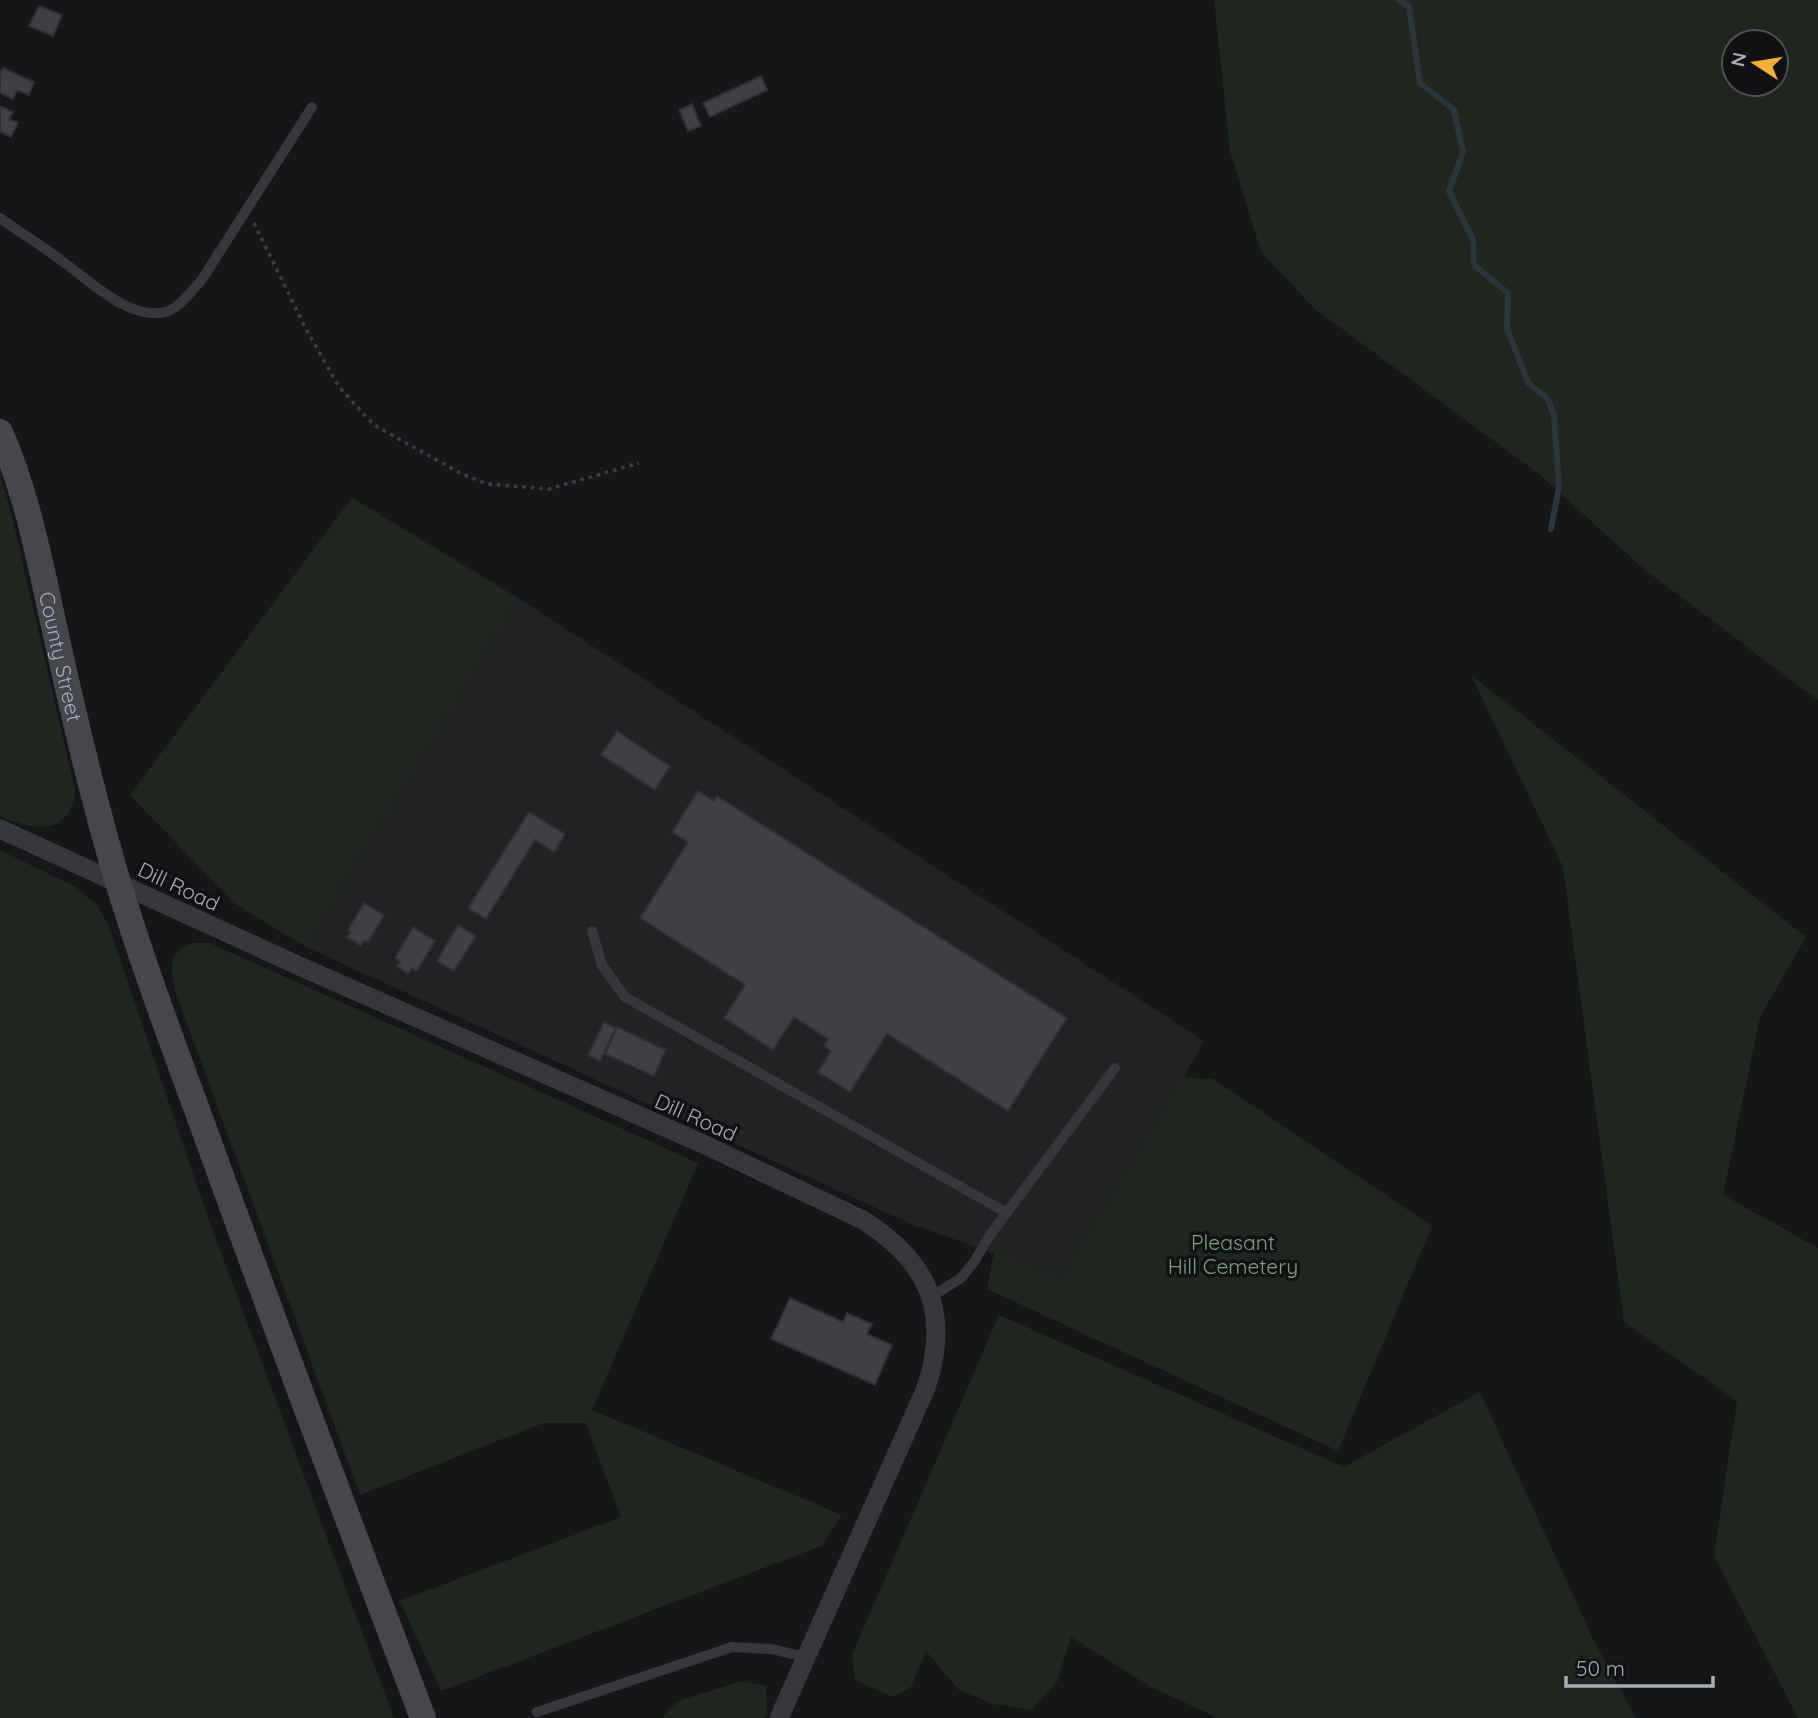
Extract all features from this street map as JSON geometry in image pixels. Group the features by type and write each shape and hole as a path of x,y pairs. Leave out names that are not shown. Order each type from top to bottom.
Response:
{"street":[{"name":"County Street","path":"0,432 23,494 88,776 118,883 156,997 240,1228 423,1718"},
{"name":"Dill Road","path":"0,829 306,969 701,1143 863,1220 886,1234 904,1252 920,1273 931,1297 936,1334 933,1362 926,1388 779,1718"}],"lane":[{"path":"0,218 112,299 132,309 153,313 167,312 201,281 312,107"},
{"path":"592,931 602,965 625,997 1007,1213"},
{"path":"931,1297 961,1278 975,1262 990,1235 1115,1068"},
{"path":"537,1712 732,1647 771,1649 807,1657"}],"path":[{"path":"247,208 306,329 339,387 374,425 460,473 487,484 550,489 639,463"}],"shaded area":[{"path":"518,598 1204,1041 1058,1279 911,1224 306,947"}],"green space":[{"path":"1214,0 1818,0 1818,700 1645,570 1539,474 1315,309 1261,252 1230,151"},
{"path":"0,473 75,790 67,816 48,826 25,825 0,816"},
{"path":"352,498 518,598 306,947 234,903 130,795"},
{"path":"1471,675 1806,937 1760,1017 1723,1195 1818,1248 1818,1718 1798,1718 1714,1556 1737,1401 1624,1322 1563,867"},
{"path":"0,850 74,886 98,906 109,926 206,1212 394,1718 0,1718"},
{"path":"190,943 210,943 698,1163 592,1410 842,1515 821,1546 441,1691 400,1601 621,1517 586,1423 543,1423 360,1495 175,991 172,963 177,953"},
{"name":"Pleasant Hill Cemetery","path":"1184,1077 1213,1079 1432,1226 1338,1451 987,1289 994,1253 1059,1278"},
{"path":"999,1315 1344,1467 1480,1392 1594,1641 1636,1718 1218,1718 1151,1687 1071,1637 1057,1682 1031,1710 993,1704 958,1689 926,1651 911,1687 893,1697 855,1680 852,1655"},
{"path":"742,1681 766,1686 767,1715 763,1718 664,1718 664,1714 678,1701"}],"building":[{"path":"39,6 62,15 53,36 29,26"},
{"path":"3,68 34,82 29,95 17,90 13,99 0,93 0,70"},
{"path":"761,76 767,90 710,117 703,103"},
{"path":"692,104 701,126 688,131 679,110"},
{"path":"0,106 13,112 9,119 18,123 11,137 0,132"},
{"path":"617,731 670,766 655,790 601,755"},
{"path":"698,791 714,801 717,796 1067,1018 1008,1111 887,1034 850,1092 818,1072 831,1051 824,1046 828,1039 794,1017 773,1050 724,1018 745,985 640,918 688,842 672,832"},
{"path":"529,812 565,834 554,852 535,840 486,919 468,908"},
{"path":"364,903 384,915 368,942 364,941 361,946 347,937 351,932 348,930"},
{"path":"458,925 476,936 454,971 437,961"},
{"path":"413,927 435,941 417,971 412,968 408,974 397,966 400,961 395,958"},
{"path":"604,1022 616,1028 600,1061 588,1055"},
{"path":"617,1027 666,1050 654,1076 605,1054"},
{"path":"790,1298 843,1322 847,1313 872,1324 867,1334 892,1345 875,1385 771,1339"}],"waterway":[{"path":"1399,0 1409,6 1420,83 1454,110 1463,152 1449,191 1473,240 1474,265 1508,293 1507,328 1528,383 1548,399 1554,416 1559,487 1551,529"}]}
